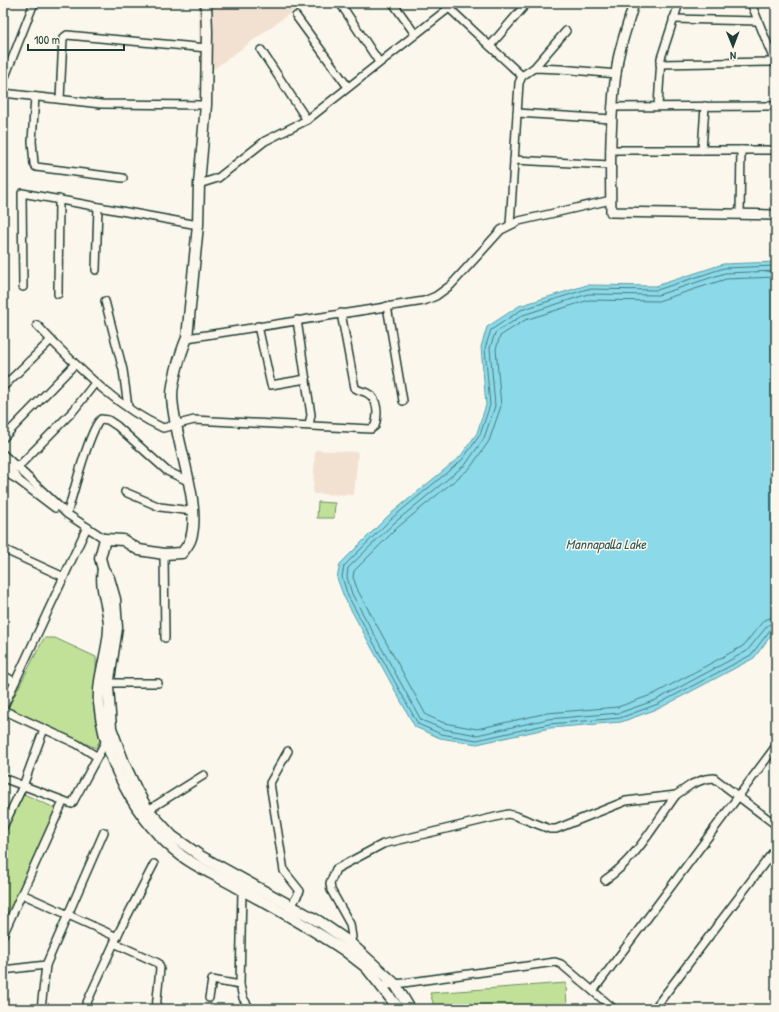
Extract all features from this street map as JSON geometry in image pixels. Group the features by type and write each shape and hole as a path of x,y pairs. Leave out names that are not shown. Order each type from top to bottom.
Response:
{"main road":[{"path":"206,3 206,105 199,184 198,225 187,338 181,353 172,395 192,511 191,538 182,553 164,554 139,550 122,540 105,540 100,558 103,569 109,578 115,599 117,628 108,683 108,702 111,728 145,812 157,834 183,857 242,890 288,911"},
{"path":"103,569 101,579 109,628 99,690 100,704 107,739 127,792 145,812 172,836 202,857 347,946 395,984 410,1009"},
{"path":"347,946 382,986 399,1009"}],"street":[{"path":"3,82 34,3"},
{"path":"340,3 379,62"},
{"path":"393,3 415,34"},
{"path":"199,184 218,178 265,141 307,120 415,34 447,6 457,3"},
{"path":"490,46 527,3"},
{"path":"634,3 619,58 612,107 610,150 611,212 776,215"},
{"path":"658,106 660,64 679,3"},
{"path":"660,64 775,63 751,3"},
{"path":"447,6 522,76"},
{"path":"296,16 348,87"},
{"path":"674,19 758,21"},
{"path":"510,225 519,83 522,76 534,68 566,31"},
{"path":"60,99 63,38 67,35 207,48"},
{"path":"261,50 307,120"},
{"path":"534,68 616,74"},
{"path":"3,93 129,106 206,105"},
{"path":"35,97 32,140 36,167 124,178"},
{"path":"702,150 705,106"},
{"path":"612,107 776,106"},
{"path":"517,112 612,120"},
{"path":"610,150 776,150"},
{"path":"740,214 742,150"},
{"path":"514,160 610,165"},
{"path":"22,288 22,193 198,225"},
{"path":"58,294 59,199"},
{"path":"187,338 424,301 436,296 452,285 501,230 510,225 519,221 610,200"},
{"path":"96,270 98,207"},
{"path":"105,301 123,370 128,407"},
{"path":"387,306 403,401"},
{"path":"37,324 51,340 95,383 146,420 162,428 194,420 370,429 375,426 378,414 374,399 368,393 355,388 341,313"},
{"path":"297,320 311,415 309,425"},
{"path":"258,326 271,385 306,379"},
{"path":"3,387 51,340"},
{"path":"3,438 75,364"},
{"path":"18,467 74,410 95,383"},
{"path":"67,514 91,435 96,423 101,419 108,420 117,426 167,471 188,481"},
{"path":"3,454 86,530"},
{"path":"3,460 8,464 18,480"},
{"path":"3,473 18,480 86,530 105,540"},
{"path":"125,492 160,508 192,511"},
{"path":"86,530 3,709 77,744 96,756"},
{"path":"3,549 64,577"},
{"path":"164,554 166,638"},
{"path":"3,676 15,682"},
{"path":"108,683 158,683"},
{"path":"3,827 24,786 44,729"},
{"path":"3,778 63,802 72,804 96,756 107,739"},
{"path":"593,991 776,746"},
{"path":"288,751 270,783 284,871 300,891 288,911"},
{"path":"145,812 204,774"},
{"path":"605,880 617,872 676,795 692,784 705,779 714,778 776,825"},
{"path":"347,946 352,937 350,924 331,890 330,883 336,869 383,844 508,814 550,829 556,829 626,801 676,795"},
{"path":"3,935 63,802"},
{"path":"41,1009 46,965 104,832"},
{"path":"654,1009 776,848"},
{"path":"84,1009 154,864"},
{"path":"242,890 243,905 240,985 243,998 250,1009"},
{"path":"22,894 68,914 158,963 160,968 156,1009"},
{"path":"382,986 549,962 561,964 614,1009"},
{"path":"3,970 46,965"},
{"path":"209,998 212,980 240,985"}],"shaded area":[{"path":"198,3 304,3 200,79"},
{"path":"315,450 358,452 354,495 313,494"}],"green space":[{"path":"318,502 335,503 334,518 317,518"},
{"path":"44,638 55,638 96,657 97,710 101,738 96,748 7,710"},
{"path":"24,794 57,809 3,924 3,835"},
{"path":"566,983 567,1009 435,1009 430,993"}],"water":[{"name":"Mannapalla Lake","path":"776,262 776,629 754,658 660,708 621,722 550,728 477,744 440,738 415,727 344,597 337,578 340,564 388,516 460,457 477,433 486,405 481,347 487,327 519,306 587,285 656,286 723,264"}]}
